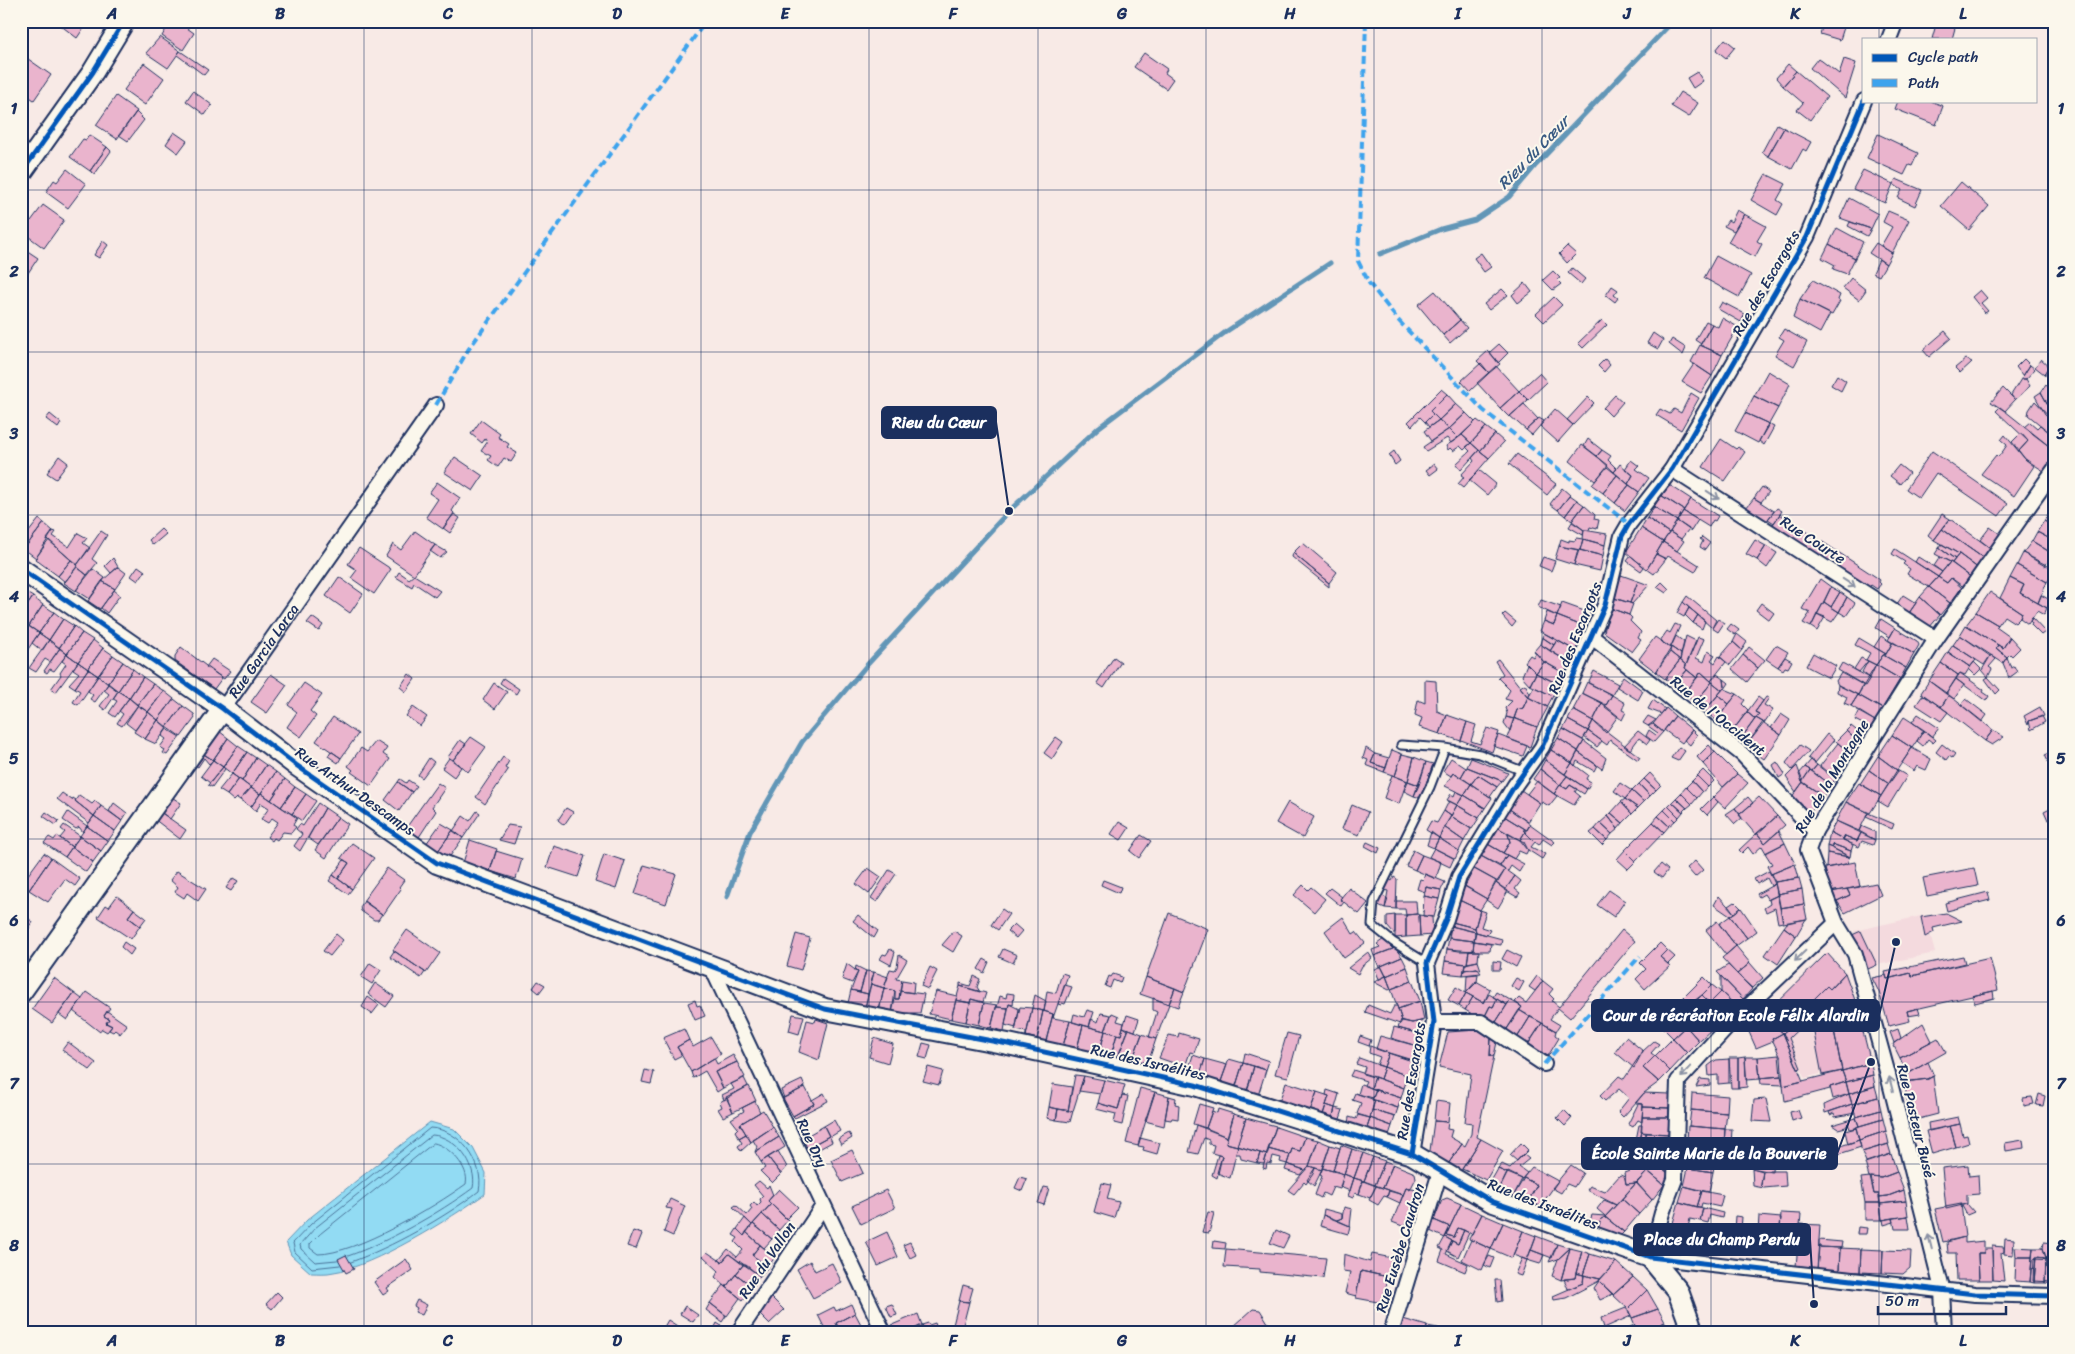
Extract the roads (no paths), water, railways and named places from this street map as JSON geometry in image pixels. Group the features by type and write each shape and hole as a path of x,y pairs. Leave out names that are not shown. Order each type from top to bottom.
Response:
{"street":[{"path":"21,173 93,72 124,21"},
{"path":"1889,38 1896,21"},
{"name":"Rue des Escargots","path":"1412,1154 1434,1022 1427,963 1446,919 1460,877 1542,747 1605,605 1622,536 1672,469 1808,237 1864,102"},
{"name":"Rue Garcia Lorca","path":"21,992 223,709 436,405"},
{"name":"Rue Courte","path":"1672,469 1936,639"},
{"name":"Rue de la Montagne","path":"1836,923 1808,850 1815,831 1936,639 2054,470"},
{"name":"Rue Arthur Descamps","path":"21,568 223,709 296,765 437,863 711,966"},
{"name":"Rue de l'Occident","path":"1592,636 1742,754 1815,831"},
{"path":"1650,1257 1662,1213 1675,1179 1678,1081 1734,1020 1836,923"},
{"name":"Rue Pasteur Busé","path":"1836,923 1855,954 1887,1071 1942,1289 1944,1333"},
{"name":"Rue des Israélites","path":"711,966 825,1009 1008,1044 1194,1085 1412,1154 1491,1201 1650,1257"},
{"name":"Rue Dry","path":"711,966 884,1333"},
{"path":"1434,1022 1481,1022 1544,1064"},
{"name":"Rue Eusèbe Caudron","path":"1391,1333 1440,1172"},
{"name":"Rue du Vallon","path":"738,1333 823,1206"},
{"path":"1650,1257 1975,1294 2054,1296"},
{"path":"1650,1257 1678,1291 1693,1333"}],"lane":[{"path":"1401,745 1445,748 1480,754 1525,772"},
{"path":"1427,963 1393,942 1372,925 1374,902 1430,787 1445,748"}],"water":[{"path":"430,1122 454,1129 473,1148 486,1173 485,1194 453,1216 411,1240 369,1261 350,1268 328,1273 311,1273 291,1255 286,1242 307,1220"}],"waterway":[{"name":"Rieu du Cœur","path":"1380,254 1441,229 1475,220 1509,197 1536,165 1673,21"},
{"name":"Rieu du Cœur","path":"727,897 750,832 802,742 866,666 1009,511 1098,428 1227,331 1330,263"}],"place":[{"name":"Rieu du Cœur","path":"1009,511"},
{"name":"Cour de récréation Ecole Félix Alardin","path":"1896,942"},
{"name":"École Sainte Marie de la Bouverie","path":"1871,1062"},
{"name":"Place du Champ Perdu","path":"1814,1304"}]}
